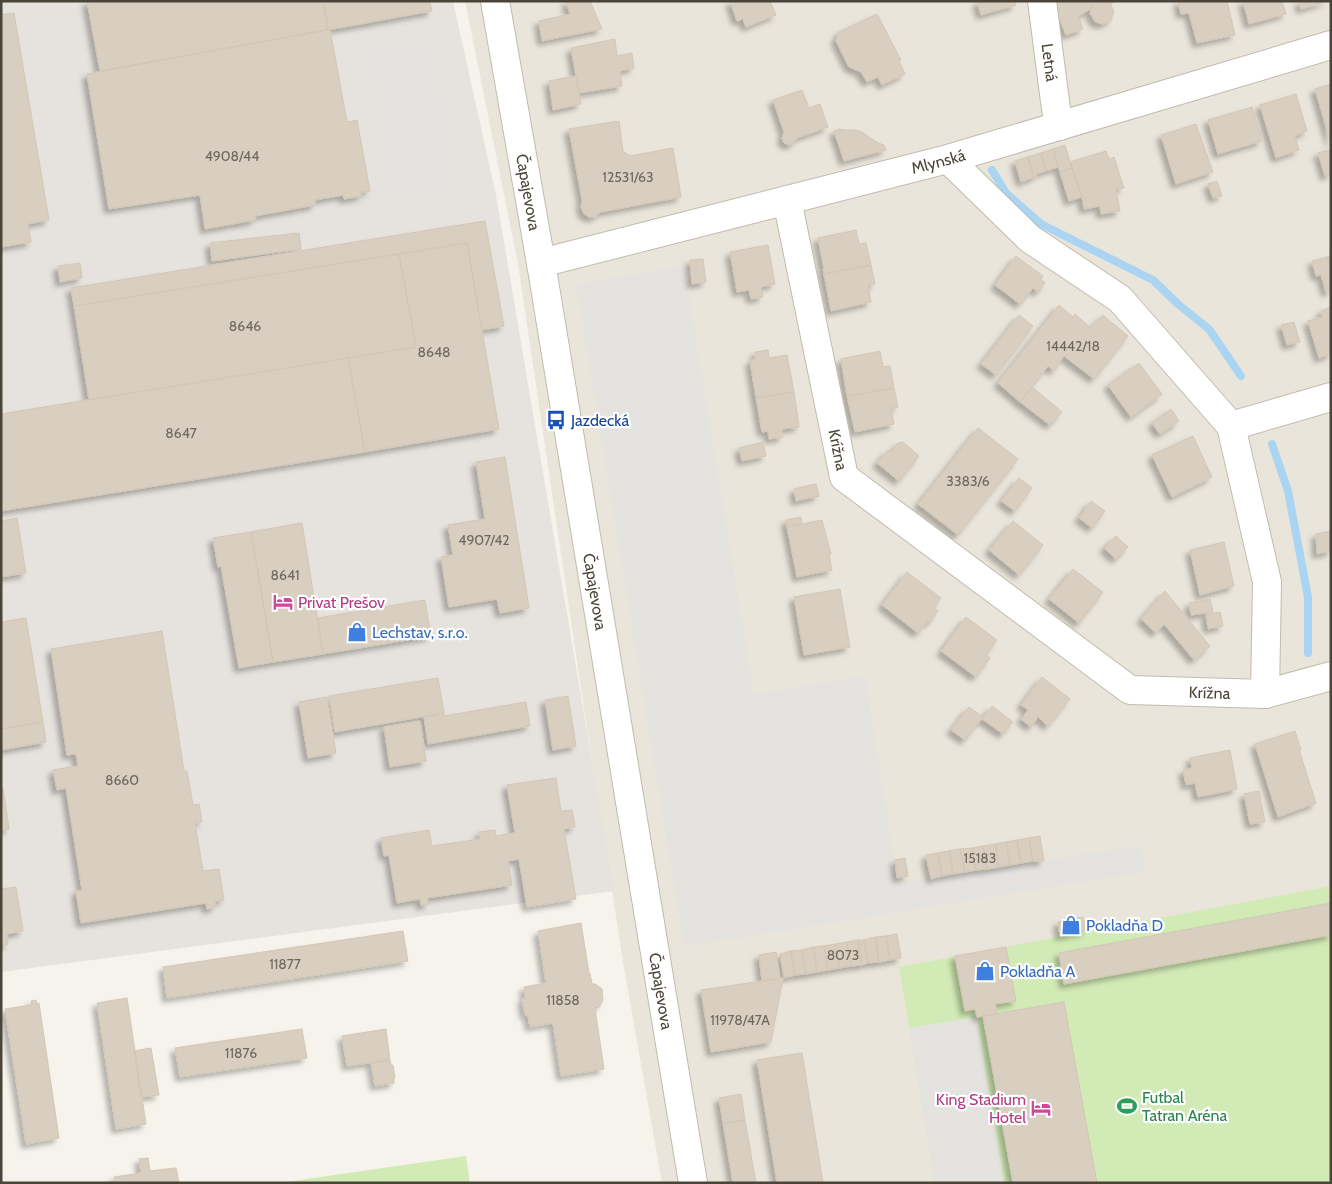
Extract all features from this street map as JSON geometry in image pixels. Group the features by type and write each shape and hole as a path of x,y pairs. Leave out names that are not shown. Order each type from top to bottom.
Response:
{"street":[{"name":"Čapajevova","path":"495,1 541,263 694,1183"},
{"name":"Letná","path":"1042,1 1060,126"},
{"name":"Mlynská","path":"541,263 948,159 1331,45"},
{"path":"948,159 1030,239 1120,299 1231,426 1267,582 1266,694"},
{"name":"Krížna","path":"786,200 844,477 1130,690 1266,694 1331,676"},
{"path":"1231,426 1331,397"}],"shaded area":[{"path":"1,1 453,1 496,195 614,891 1,972"},
{"path":"465,1 1331,1 1331,1183 662,1183 623,962 518,264"},
{"path":"433,39 456,194 392,204 370,48"},
{"path":"684,266 754,694 865,676 898,884 1141,845 1146,872 684,947 576,284"},
{"path":"977,1017 1004,1183 935,1183 909,1028"}],"green space":[{"name":"Futbal Tatran Aréna","path":"1331,886 1331,1183 935,1183 899,967"},
{"path":"466,1156 470,1183 279,1183"}],"building":[{"path":"87,1 323,1 328,30 100,71"},
{"path":"323,1 430,1 432,11 328,30"},
{"path":"566,1 590,1 602,29 542,41 539,21 570,14"},
{"path":"730,1 770,1 776,15 746,27 743,19 737,21"},
{"path":"977,1 1015,1 1016,5 981,15"},
{"path":"1091,1 1093,4 1091,9 1078,16 1083,29 1066,35 1053,2"},
{"path":"1091,1 1115,1 1110,4 1114,11 1111,20 1103,24 1095,22 1090,13 1093,4"},
{"path":"1178,1 1227,1 1235,35 1197,43 1189,13 1181,14"},
{"path":"1243,1 1282,1 1286,14 1249,24"},
{"path":"1299,1 1328,1 1301,9"},
{"path":"14,13 49,220 28,224 31,242 1,247 1,15"},
{"path":"877,14 901,60 899,61 905,74 882,85 878,77 867,82 861,72 849,67 836,41 839,32"},
{"path":"330,29 347,122 357,120 370,191 361,192 362,196 344,199 343,195 315,200 315,205 255,216 255,220 205,229 200,195 109,209 87,74"},
{"path":"615,39 617,56 632,53 634,68 620,71 622,86 579,93 571,48"},
{"path":"576,76 581,104 553,110 549,81"},
{"path":"1331,84 1331,144 1315,89"},
{"path":"802,90 809,108 820,104 828,127 797,138 794,143 789,145 784,143 782,138 784,132 773,100"},
{"path":"1296,94 1307,131 1295,136 1299,150 1276,158 1260,105"},
{"path":"1252,107 1262,141 1218,154 1208,120"},
{"path":"619,121 623,151 630,156 673,148 681,197 601,212 595,217 589,217 584,214 581,207 582,200 569,129"},
{"path":"1196,124 1213,172 1176,184 1161,135"},
{"path":"839,129 862,132 884,145 886,150 844,161 834,131"},
{"path":"1065,145 1072,168 1060,172 1053,149"},
{"path":"1053,149 1058,167 1046,171 1041,153"},
{"path":"1331,149 1331,174 1325,176 1318,153"},
{"path":"1106,151 1109,159 1114,157 1124,188 1116,189 1120,211 1101,214 1100,206 1084,209 1082,197 1070,162"},
{"path":"1041,153 1046,171 1036,174 1037,177 1034,177 1028,157"},
{"path":"1028,157 1034,177 1021,182 1015,161"},
{"path":"1072,168 1082,197 1069,201 1060,172"},
{"path":"1217,181 1222,196 1213,198 1208,184"},
{"path":"485,221 504,326 482,330 467,243 74,306 71,288"},
{"path":"856,230 859,244 866,243 871,265 824,274 818,238"},
{"path":"299,233 301,249 212,261 210,243"},
{"path":"467,243 499,429 365,452 348,358 416,347 399,254"},
{"path":"768,245 775,284 761,287 763,297 751,299 749,290 737,292 730,252"},
{"path":"399,254 416,347 89,400 74,306"},
{"path":"1016,256 1043,276 1041,279 1045,283 1038,292 1033,288 1020,304 995,285"},
{"path":"1331,256 1331,269 1327,257"},
{"path":"1327,257 1331,269 1331,291 1326,292 1321,275 1316,276 1312,261"},
{"path":"703,259 706,282 692,284 690,260"},
{"path":"80,263 82,278 60,282 58,266"},
{"path":"871,265 875,284 868,285 871,302 831,311 824,274"},
{"path":"1059,305 1073,317 1075,314 1091,328 1103,315 1128,336 1094,379 1064,356 1054,371 1048,366 1020,402 998,383"},
{"path":"1331,307 1331,354 1319,358 1308,321 1322,317 1321,311"},
{"path":"1019,315 1033,326 996,375 981,364"},
{"path":"1294,322 1300,342 1287,345 1281,325"},
{"path":"768,350 769,358 787,355 794,392 756,398 750,361 755,359 755,352"},
{"path":"880,351 883,367 890,366 894,388 847,396 841,359"},
{"path":"348,358 365,452 1,511 1,414"},
{"path":"1139,363 1162,394 1131,417 1108,385"},
{"path":"1032,387 1062,412 1050,425 1020,402"},
{"path":"894,388 898,407 891,408 894,424 855,432 847,396"},
{"path":"794,392 799,427 782,429 783,437 769,439 768,431 762,432 756,398"},
{"path":"1171,409 1179,421 1160,434 1152,423"},
{"path":"978,428 1018,459 958,535 918,504"},
{"path":"1193,436 1212,477 1172,497 1152,455"},
{"path":"763,442 766,456 742,461 739,448"},
{"path":"903,442 919,456 899,481 877,463 888,450 891,452 898,443"},
{"path":"505,457 529,608 500,613 497,599 449,607 441,557 453,555 448,525 485,519 476,462"},
{"path":"1019,478 1032,488 1015,511 1001,501"},
{"path":"816,484 819,496 796,501 794,489"},
{"path":"1091,501 1105,511 1092,528 1079,518"},
{"path":"801,517 802,524 787,527 786,520"},
{"path":"17,518 26,573 1,577 1,521"},
{"path":"822,520 831,554 829,555 832,570 797,577 787,527"},
{"path":"1013,521 1043,545 1019,575 989,550"},
{"path":"302,523 323,654 273,662 251,532"},
{"path":"1331,531 1331,551 1317,554 1316,534"},
{"path":"251,532 273,662 239,668 221,566 218,567 213,538"},
{"path":"1116,536 1128,547 1116,559 1104,548"},
{"path":"1224,542 1234,586 1200,595 1190,550"},
{"path":"1073,569 1103,592 1079,623 1049,599"},
{"path":"907,572 941,598 933,608 938,611 918,633 882,605"},
{"path":"840,589 850,647 804,655 794,597"},
{"path":"1165,591 1210,646 1194,660 1164,624 1156,633 1141,619"},
{"path":"1210,599 1213,612 1191,615 1189,603"},
{"path":"425,600 431,636 323,654 318,618"},
{"path":"1220,612 1223,626 1208,629 1206,615"},
{"path":"966,617 997,640 986,655 990,658 976,677 941,651"},
{"path":"26,618 43,722 1,729 1,622"},
{"path":"162,631 184,771 187,771 193,805 199,804 202,822 195,823 203,871 219,869 224,900 215,901 216,907 207,909 206,903 81,923 76,891 82,890 66,788 57,790 53,770 78,766 76,754 67,755 51,649"},
{"path":"1042,677 1070,699 1048,726 1038,717 1031,727 1021,719 1028,710 1021,705"},
{"path":"438,678 444,713 335,732 329,696"},
{"path":"568,696 576,746 553,750 545,700"},
{"path":"327,697 336,753 308,758 299,702"},
{"path":"526,702 530,726 428,744 424,717 444,713 444,716"},
{"path":"992,706 1013,722 1003,734 982,719"},
{"path":"969,707 983,717 965,740 951,730"},
{"path":"420,721 426,761 390,767 384,727"},
{"path":"43,722 46,742 1,750 1,729"},
{"path":"1295,731 1316,803 1278,817 1255,744"},
{"path":"1230,750 1237,789 1198,797 1195,783 1186,785 1183,770 1192,768 1190,758"},
{"path":"556,778 561,811 572,810 575,827 564,829 576,899 527,907 519,859 508,861 512,885 427,898 429,904 421,905 420,899 397,903 389,855 384,856 381,838 429,830 432,846 480,839 479,832 495,830 496,836 515,833 507,785"},
{"path":"3,788 9,829 1,830 1,789"},
{"path":"1259,791 1265,822 1250,824 1244,794"},
{"path":"1040,836 1044,861 1033,861 1029,838"},
{"path":"1029,838 1033,861 1021,863 1017,840"},
{"path":"1017,840 1021,863 1010,865 1006,842"},
{"path":"1006,842 1010,865 999,867 995,844"},
{"path":"995,844 999,867 987,869 983,846"},
{"path":"983,846 987,869 976,870 972,848"},
{"path":"972,848 976,870 965,872 960,849"},
{"path":"960,849 965,872 953,874 949,851"},
{"path":"949,851 953,874 942,876 938,853"},
{"path":"938,853 942,876 931,879 926,855"},
{"path":"905,858 908,876 897,878 895,860"},
{"path":"16,887 23,931 7,934 8,944 1,945 1,889"},
{"path":"1331,903 1331,935 1064,984 1059,953"},
{"name":"Pokladňa D","path":"1083,917 1086,931 1060,936 1058,922"},
{"path":"581,923 592,984 602,989 603,1000 599,1007 595,1008 604,1069 561,1076 553,1023 530,1027 528,1015 525,1015 522,999 525,999 524,987 546,983 538,931"},
{"path":"403,931 408,961 167,998 163,967"},
{"path":"897,934 901,958 890,960 886,936"},
{"path":"886,936 890,960 879,962 875,937"},
{"path":"875,937 879,962 868,963 864,940"},
{"path":"858,940 864,940 868,963 862,965"},
{"path":"858,940 862,965 851,966 847,942"},
{"path":"847,942 851,966 839,968 835,944"},
{"path":"835,944 839,968 828,970 824,946"},
{"path":"824,946 828,970 817,972 813,947"},
{"path":"813,947 817,972 806,974 802,950"},
{"name":"Pokladňa A","path":"1006,947 1016,1001 995,1004 997,1014 977,1017 975,1009 965,1011 955,956"},
{"path":"802,950 806,974 795,975 791,951"},
{"path":"791,951 795,975 784,978 780,954"},
{"path":"776,952 780,978 762,981 759,955"},
{"path":"783,978 771,1042 711,1052 701,990"},
{"path":"127,998 146,1124 116,1129 97,1003"},
{"path":"36,1000 37,1004 39,1003 59,1138 26,1144 5,1009 32,1005 31,1001"},
{"name":"King Stadium Hotel","path":"1064,1002 1097,1183 1013,1183 983,1016"},
{"path":"302,1029 307,1058 180,1077 175,1048"},
{"path":"386,1029 390,1060 347,1066 342,1036"},
{"path":"151,1048 159,1095 141,1097 134,1051"},
{"path":"802,1053 823,1183 777,1183 757,1060"},
{"path":"390,1060 391,1065 393,1065 394,1083 375,1086 371,1063"},
{"path":"741,1094 745,1120 723,1123 719,1098"},
{"path":"745,1120 756,1183 733,1183 723,1123"},
{"path":"148,1158 150,1171 176,1168 179,1183 115,1183 114,1177 141,1173 139,1159"}],"waterway":[{"path":"992,170 1006,193 1041,224 1153,280 1179,305 1209,329 1241,376"},
{"path":"1272,444 1288,491 1308,597 1308,653"}],"place":[{"name":"Jazdecká","path":"556,420"},
{"name":"Privat Prešov","path":"283,602"},
{"name":"Lechstav, s.r.o.","path":"357,632"},
{"name":"Pokladňa D","path":"1071,925"},
{"name":"Pokladňa A","path":"985,971"},
{"name":"Futbal Tatran Aréna","path":"1127,1106"},
{"name":"King Stadium Hotel","path":"1041,1108"}]}
